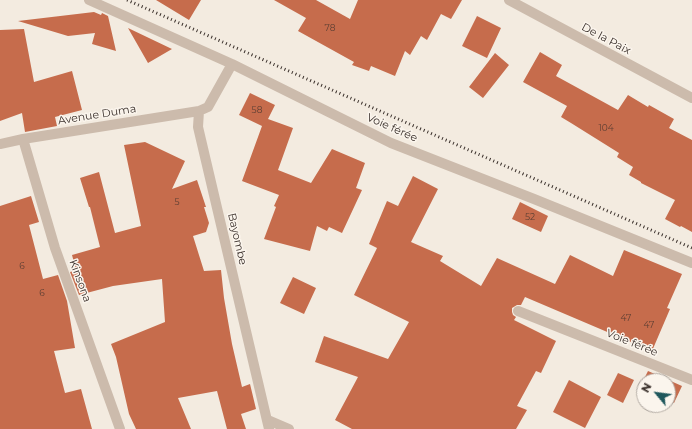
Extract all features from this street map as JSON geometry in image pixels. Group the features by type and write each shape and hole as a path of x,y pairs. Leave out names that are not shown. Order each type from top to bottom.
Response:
{"street":[{"name":"Voie férée","path":"89,0 232,64 391,143 692,263"},
{"name":"De la Paix","path":"509,0 692,98"},
{"path":"199,110 208,107 232,64"},
{"name":"Avenue Duma","path":"0,144 199,110"},
{"name":"Bayombe","path":"199,110 198,127 268,425"},
{"name":"Kinsona","path":"23,139 55,248 120,429"},
{"name":"Voie férée","path":"518,311 692,380"},
{"path":"268,425 290,429"}],"building":[{"path":"156,0 201,0 189,20"},
{"path":"274,0 316,0 350,19 358,0 462,0 451,19 441,14 427,40 421,36 410,55 405,51 395,76 371,66 369,71 352,65 354,62 298,31 306,18"},
{"path":"94,12 101,15 102,13 108,16 116,51 92,44 95,33 68,36 18,21"},
{"path":"477,16 501,28 487,58 462,46"},
{"path":"128,28 172,49 148,63"},
{"path":"24,29 34,82 72,71 82,110 55,117 57,126 25,132 22,113 0,121 0,30"},
{"path":"540,52 562,65 556,76 618,110 628,95 648,107 649,105 674,119 669,128 692,140 692,232 665,219 675,200 641,183 629,175 633,167 617,157 619,153 561,117 567,106 523,82"},
{"path":"495,53 509,65 483,98 469,87"},
{"path":"250,93 275,105 268,119 293,128 278,170 311,183 332,149 365,163 356,188 362,190 342,233 329,227 327,231 317,226 310,251 264,239 279,195 242,181 262,126 239,115"},
{"path":"145,142 185,161 172,189 197,180 206,207 204,207 209,223 206,232 193,236 204,271 221,270 232,344 242,387 250,384 256,409 241,414 246,429 227,429 217,391 178,398 191,429 136,429 129,414 116,357 111,344 165,322 162,279 113,286 79,295 70,272 76,270 72,255 100,247 90,207 80,178 99,172 115,233 141,226 124,145"},
{"path":"413,176 438,189 411,242 443,256 440,261 481,286 497,258 555,284 570,255 613,276 624,250 682,274 667,308 670,309 652,351 525,297 521,305 517,305 512,308 513,315 516,317 514,320 556,341 541,373 536,371 517,406 527,410 516,429 352,429 335,420 358,377 315,362 324,336 388,359 409,322 354,295 377,248 369,244 387,201 398,206"},
{"path":"31,196 39,222 29,225 43,279 58,275 67,301 75,348 54,351 65,393 81,389 92,429 0,429 0,206"},
{"path":"520,202 548,216 541,232 512,219"},
{"path":"293,277 316,288 304,314 280,303"},
{"path":"618,373 634,380 623,403 607,395"},
{"path":"569,380 601,397 585,428 553,412"},
{"path":"676,383 682,386 676,399"}],"railway":[{"path":"127,0 692,248"}]}
